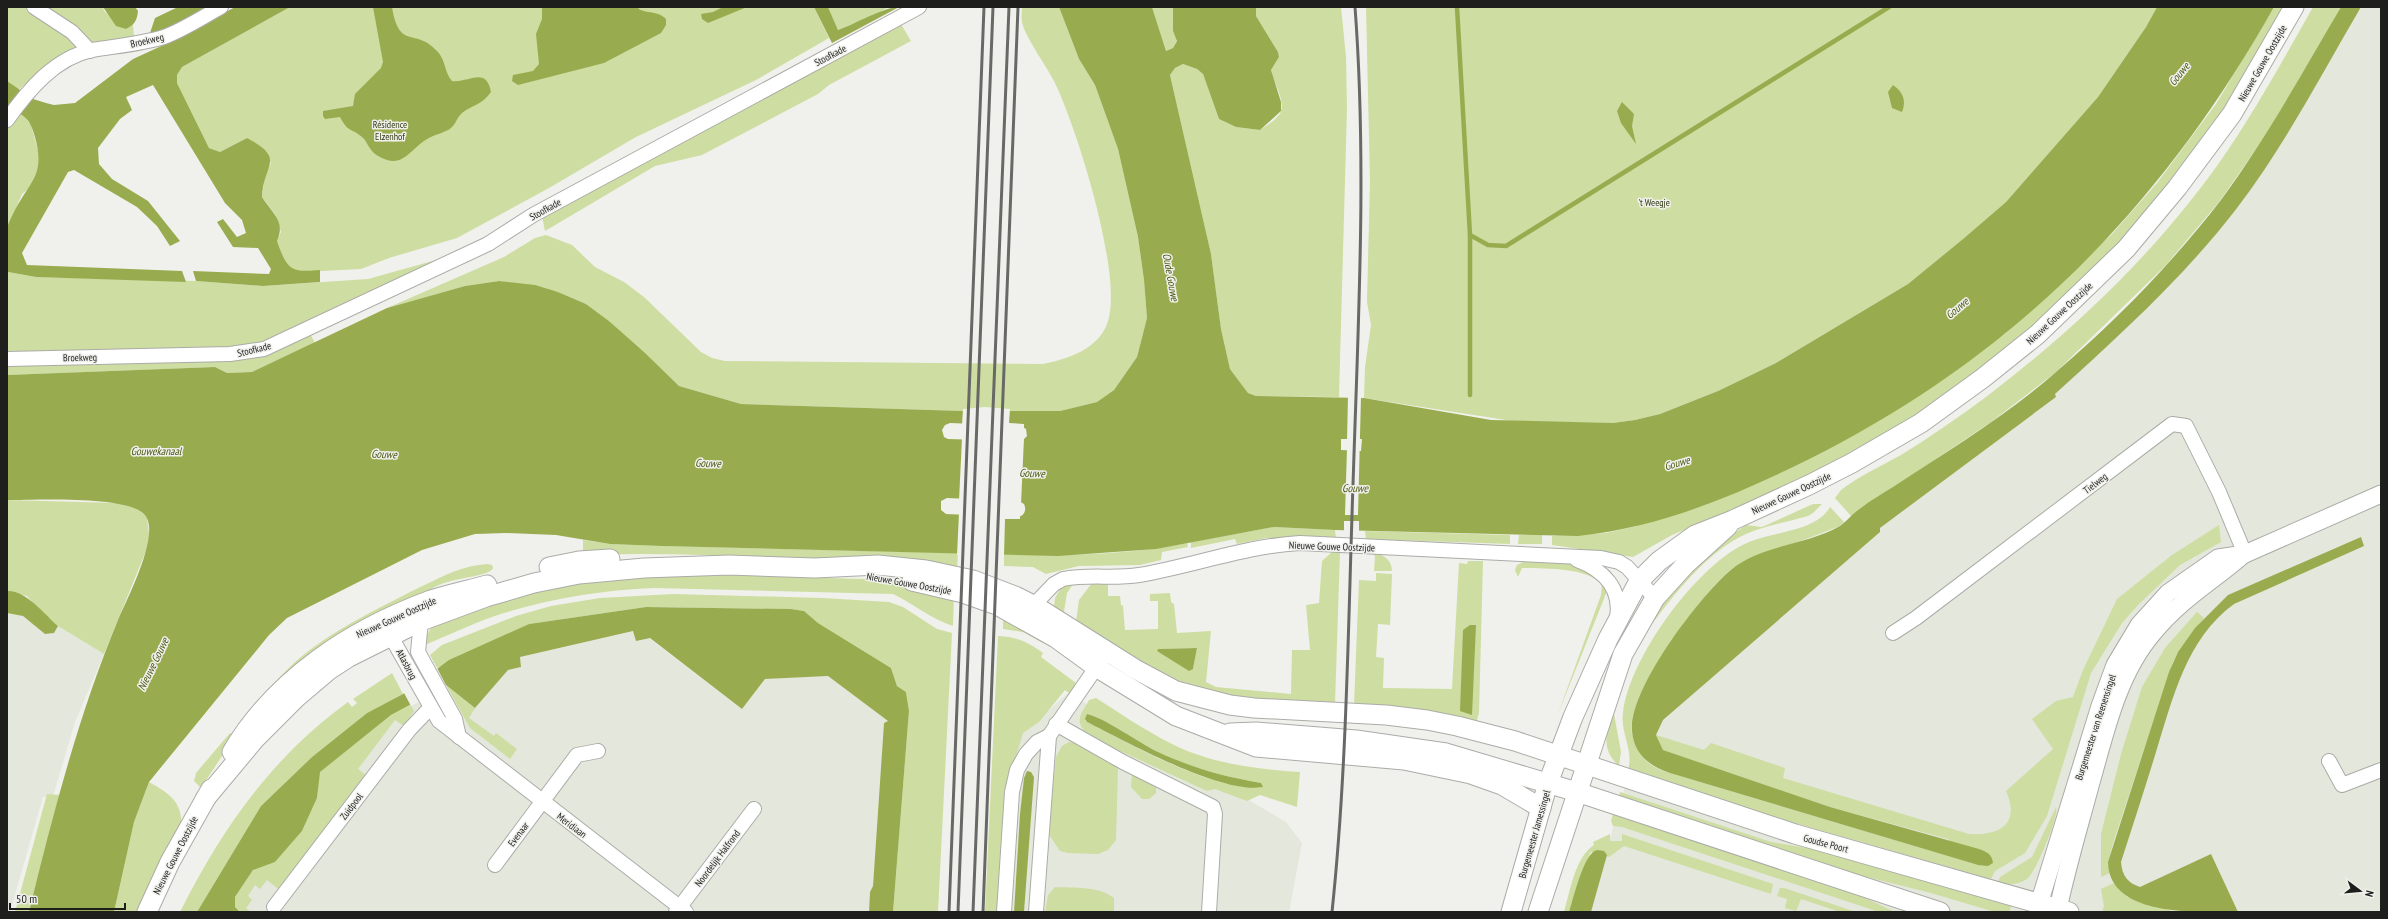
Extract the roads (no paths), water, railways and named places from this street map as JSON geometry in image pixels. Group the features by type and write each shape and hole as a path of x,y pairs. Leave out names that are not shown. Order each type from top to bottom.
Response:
{"main road":[{"name":"Nieuwe Gouwe Oostzijde","path":"1558,756 1573,717 1617,622 1639,581 1660,561 1695,535 1733,520 1846,466 1914,426 1983,378 2038,334 2126,249 2177,188 2232,114 2294,7"},
{"name":"Nieuwe Gouwe Oostzijde","path":"1576,792 1623,654 1656,598 1685,565 1733,520"},
{"name":"Nieuwe Gouwe Oostzijde","path":"386,632 432,600 532,571 579,561 680,558 729,564 815,568 932,585 992,603 1027,611 1108,651 1176,691 1230,705 1428,720 1515,741 1586,764"},
{"name":"Nieuwe Gouwe Oostzijde","path":"147,912 170,862 246,729 284,687 319,658 350,638 386,632 492,595 534,583 579,574 644,568 729,564"},
{"name":"Nieuwe Gouwe Oostzijde","path":"1027,611 1056,638 1096,667 1176,716 1220,733 1256,732 1398,745 1446,754 1548,783"},
{"path":"1220,733 1256,747 1404,760 1471,774 1502,785 1541,808"},
{"name":"Burgemeester Jamessingel","path":"1511,912 1548,783 1558,756"},
{"name":"Goudse Poort","path":"1586,764 1795,834 2037,908 2061,911"},
{"path":"1548,783 1940,912"},
{"path":"1538,912 1576,792"}],"street":[{"path":"34,7 72,32 90,51"},
{"name":"Broekweg","path":"7,119 29,89 48,73 90,51 165,36 221,7"},
{"name":"Stoofkade","path":"153,355 230,354 264,348 288,338 337,313 488,244 533,214 919,7"},
{"name":"Broekweg","path":"7,359 153,355"},
{"name":"Tielweg","path":"1893,634 2172,424 2186,426 2219,492 2245,554"},
{"name":"Burgemeester van Reenensingel","path":"2061,911 2095,770 2115,703 2126,675 2152,634 2178,604 2245,554 2380,497"},
{"name":"Nieuwe Gouwe Oostzijde","path":"1027,611 1054,584 1063,579 1138,575 1278,544 1332,544 1573,558 1592,557 1619,562 1656,598"},
{"name":"Burgemeester van Reenensingel","path":"2037,908 2100,706 2115,665 2139,625 2168,593 2218,558 2245,554"},
{"name":"Nieuwe Gouwe Oostzijde","path":"1573,558 1591,565 1605,575 1615,590 1619,608 1617,622"},
{"name":"Atlasbrug","path":"421,621 418,652 455,719 459,737"},
{"name":"Atlasbrug","path":"386,632 426,708"},
{"path":"1004,912 1012,792 1017,770 1026,754 1037,742 1052,730 1108,651"},
{"name":"Meridiaan","path":"426,708 459,737 681,910"},
{"name":"Zuidpool","path":"274,907 426,708"},
{"path":"1036,912 1052,730"},
{"path":"1052,730 1123,762 1213,807 1215,814 1209,912"},
{"name":"Evenaar","path":"495,865 577,755 598,751"},
{"path":"2329,761 2342,785 2381,770"},
{"name":"Noordelijk Halfrond","path":"681,910 754,809"}],"water":[{"path":"103,7 135,7 138,11 136,20 126,29 116,26"},
{"path":"178,7 212,7 175,26 150,33 155,18"},
{"path":"235,7 290,7 182,67 177,75 177,83 209,148 220,152 247,138 266,151 270,157 270,163 263,186 262,197 274,213 279,223 280,228 277,241 280,250 287,263 296,270 320,270 320,282 263,286 196,281 193,271 269,274 271,269 258,248 233,247 217,222 223,219 237,237 246,233 242,220 225,203 153,85 126,97 132,110 120,119 98,148 99,164 112,179 148,201 180,241 170,246 157,226 137,207 74,170 68,172 22,253 27,265 182,271 186,282 36,277 8,272 7,274 7,228 10,219 34,178 37,170 38,150 31,126 26,118 7,109 7,81 33,99 54,105 75,103 133,59 181,37"},
{"path":"373,7 392,7 395,21 399,29 404,34 429,44 437,51 442,58 452,81 481,78 489,84 491,92 484,100 462,113 451,128 434,135 423,142 407,156 395,161 376,155 359,134 345,126 340,117 325,119 323,116 323,111 353,106 355,94 381,68 383,62"},
{"path":"542,7 637,7 643,11 662,16 666,19 666,25 661,33 604,63 518,85 512,81 513,75 533,71 539,64 536,34 542,19"},
{"path":"723,7 747,7 708,23 702,19 701,14 713,12"},
{"path":"814,7 828,7 838,30 878,13 899,7 832,43"},
{"path":"1059,7 1152,7 1166,51 1173,48 1177,41 1173,31 1173,7 1256,7 1256,16 1278,52 1279,57 1271,70 1281,102 1281,111 1260,130 1236,127 1219,119 1203,74 1197,69 1183,64 1175,68 1170,75 1211,254 1221,329 1230,369 1248,393 1256,396 1364,398 1491,420 1613,423 1660,414 1718,391 1776,363 1908,284 2006,202 2098,97 2146,27 2157,7 2274,7 2229,82 2180,151 2127,216 2070,276 2009,331 1942,381 1870,426 1793,467 1741,491 1662,519 1607,532 1578,536 1274,527 1156,549 1058,556 661,546 610,544 556,535 506,533 475,534 422,550 287,618 269,635 149,782 134,822 114,912 29,912 57,801 79,728 104,655 141,567 149,536 149,524 145,515 136,509 121,504 102,501 59,499 7,500 7,375 215,367 227,373 252,372 387,308 465,286 499,281 535,285 558,292 586,304 609,321 679,386 741,404 963,411 1060,411 1097,402 1114,390 1137,357 1147,318 1144,280 1138,237 1118,149 1095,85 1079,59","holes":["950,423 1021,426 1026,429 1027,436 1022,441 948,439 944,437 942,430 945,425","1341,439 1362,439 1361,451 1341,450","947,498 1019,501 1024,504 1025,510 1023,514 1018,517 946,514 941,510 941,501"]},
{"path":"2341,7 2361,7 2287,135 2237,208 2217,233 2173,282 2055,394 2056,397 1880,528 1880,532 1663,720 1656,735 1663,750 1830,807 1979,849 1992,857 1993,863 1988,866 1978,865 1670,773 1649,763 1639,753 1633,739 1632,731 1634,713 1642,692 1654,668 1669,644 1686,620 1719,581 1732,569 1757,555 1813,537 1840,526 1855,512 1869,502 1997,418 2037,388 2078,353 2122,312 2164,268 2221,200 2268,130"},
{"path":"1893,85 1903,96 1904,104 1902,112 1892,108 1888,92"},
{"path":"1622,102 1634,114 1632,126 1636,144 1621,123 1617,111"},
{"path":"2361,537 2364,546 2234,604 2218,618 2204,634 2183,671 2175,691 2121,862 2124,875 2129,881 2140,887 2211,854 2238,912 2180,911 2159,908 2140,902 2123,893 2112,880 2108,862 2169,672 2178,652 2195,628 2228,595"},
{"path":"7,591 21,594 28,598 58,626 54,633 45,634 23,616 7,613"},
{"path":"646,607 791,609 804,611 818,623 891,668 897,686 906,692 909,711 893,912 869,912 870,892 873,886 884,723 888,721 828,676 765,679 742,709 650,638 636,641 633,631 520,657 521,667 508,670 475,708 446,685 391,715 320,772 317,798 302,831 275,862 253,870 235,897 235,907 240,912 197,912 261,806 312,757 367,713 403,694 449,660 529,624"},
{"path":"1470,625 1476,625 1472,715 1460,711 1463,630"},
{"path":"1197,648 1193,669 1189,671 1157,651 1158,649"},
{"path":"1087,714 1103,720 1150,748 1171,758 1234,778 1261,783 1263,787 1245,787 1224,783 1174,765 1087,722 1085,719"},
{"path":"1027,771 1031,772 1034,777 1024,912 1014,912 1020,814 1024,778"},
{"path":"1597,850 1604,851 1607,855 1591,912 1569,912 1583,867 1592,853"}],"waterway":[{"path":"1457,7 1470,235 1488,245 1506,246 1889,7"},
{"path":"1470,235 1470,395"}],"railway":[{"path":"949,912 984,7"},
{"path":"958,912 993,7"},
{"path":"973,912 1009,7"},
{"path":"983,912 1018,7"},
{"path":"1332,912 1344,752 1359,305 1361,186 1359,67 1355,7"}],"water label":[{"name":"Gouwe","path":"2179,74"},
{"name":"Oude Gouwe","path":"1171,277"},
{"name":"Gouwe","path":"1957,308"},
{"name":"Gouwekanaal","path":"156,451"},
{"name":"Gouwe","path":"384,454"},
{"name":"Gouwe","path":"708,463"},
{"name":"Gouwe","path":"1677,463"},
{"name":"Gouwe","path":"1032,473"},
{"name":"Gouwe","path":"1355,488"},
{"name":"Nieuwe Gouwe","path":"153,664"}],"park label":[{"name":"Résidence Elzenhof","path":"390,130"},
{"name":"'t Weegje","path":"1654,202"}]}
